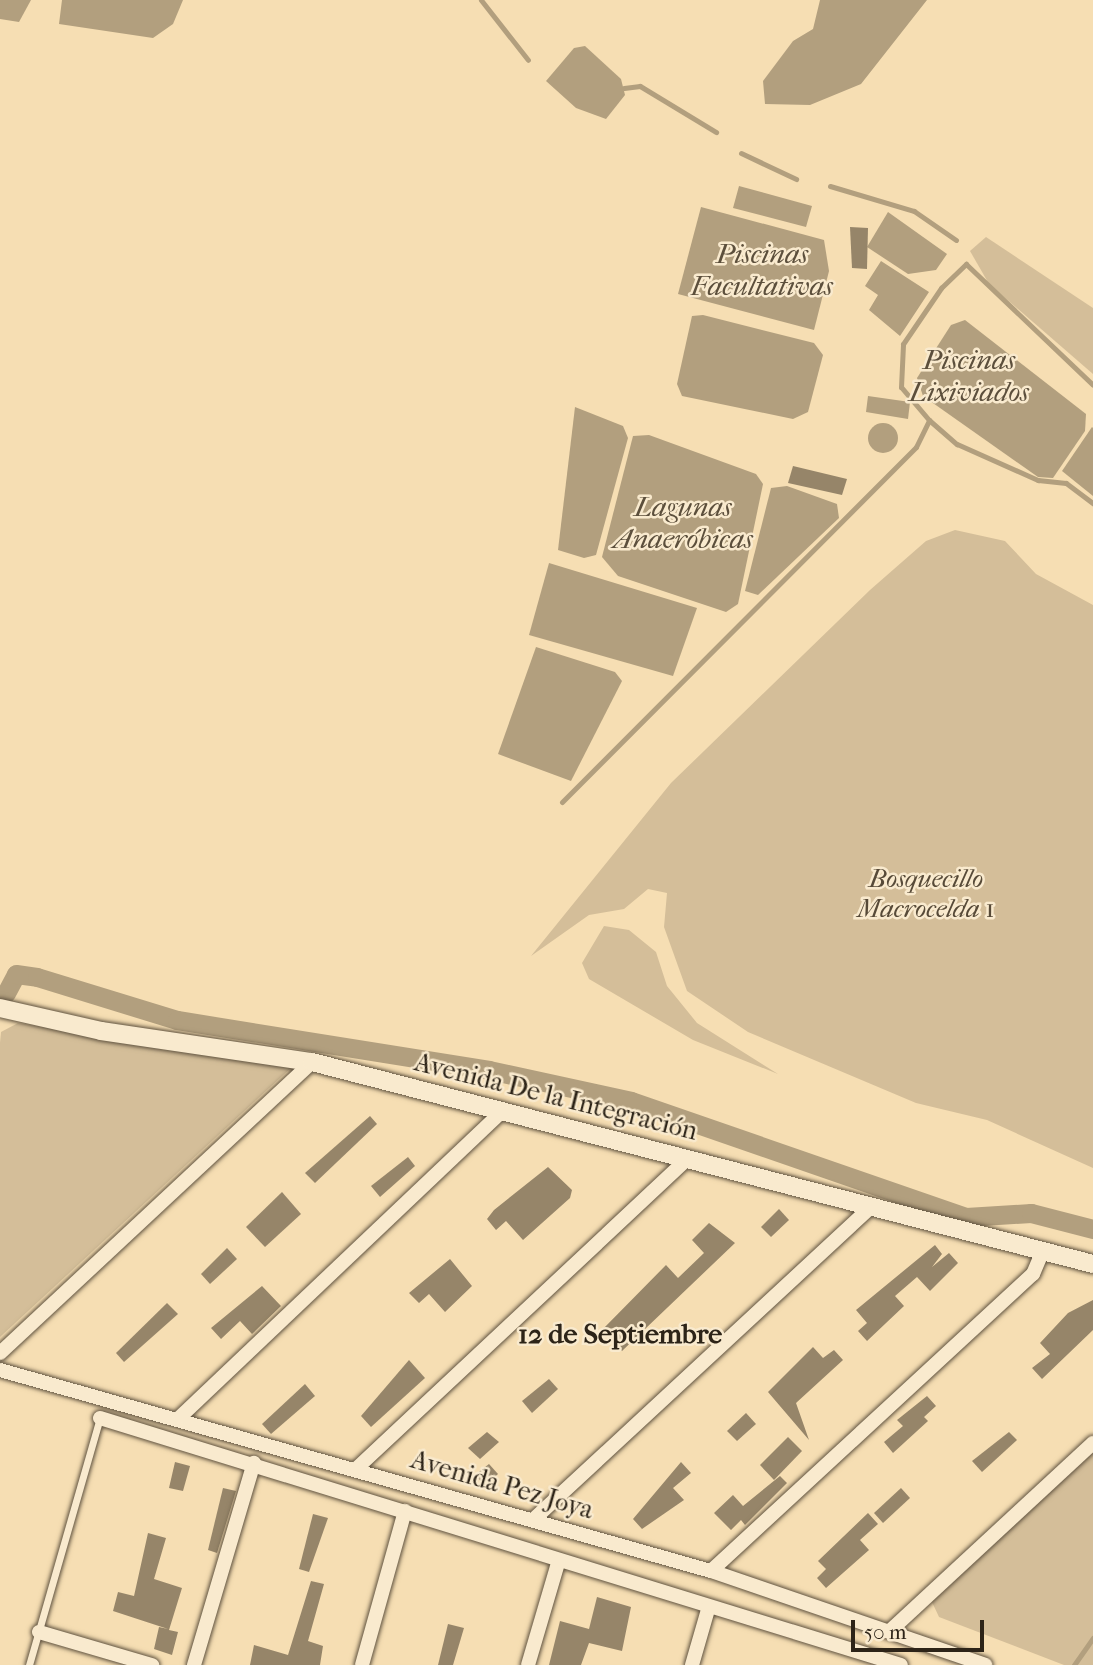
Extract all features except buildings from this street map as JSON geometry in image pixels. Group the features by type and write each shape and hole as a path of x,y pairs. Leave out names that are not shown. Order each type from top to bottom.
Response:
{"street":[{"name":"Avenida De la Integración","path":"0,1008 101,1031 312,1062 688,1158 868,1210 1093,1264"},
{"path":"0,1353 312,1062"},
{"path":"180,1418 501,1112"},
{"path":"357,1468 688,1158"},
{"path":"534,1519 868,1210"},
{"path":"710,1572 1033,1274 1043,1251"},
{"name":"Avenida Pez Joya","path":"0,1370 180,1418 534,1519 892,1629 985,1665"},
{"name":"Avenida Pez Joya","path":"100,1418 254,1463 709,1606 860,1659 901,1665"},
{"path":"892,1629 1093,1443"},
{"path":"194,1665 254,1463"},
{"path":"362,1665 405,1511"},
{"path":"528,1665 559,1560"},
{"path":"692,1665 709,1606"},
{"path":"39,1632 152,1665"}],"lane":[{"path":"29,1665 100,1418"}],"green space":[{"path":"986,237 1093,308 1093,374 989,284 970,251"},
{"name":"Bosquecillo Macrocelda 1","path":"955,530 1005,541 1036,574 1093,605 1093,1168 987,1120 916,1103 748,1032 687,991 664,927 667,893 648,889 624,909 589,915 531,956 671,783 870,590 926,541"},
{"path":"604,926 629,930 656,952 667,986 697,1023 778,1074 693,1040 589,979 582,963"},
{"path":"18,1023 293,1066 0,1337 0,1043 1,1032"},
{"path":"1093,1448 1093,1665 1064,1665 939,1617 932,1602 938,1585"}],"water":[{"path":"0,0 31,0 19,22 0,19"},
{"path":"62,0 183,0 173,24 153,38 59,24"},
{"path":"820,0 927,0 861,84 810,105 765,104 763,81 793,41 813,29"},
{"path":"585,46 621,79 625,95 606,119 576,108 546,81 574,48"},
{"name":"Piscinas Facultativas","path":"739,186 812,206 806,227 733,208"},
{"name":"Piscinas Facultativas","path":"701,207 824,240 829,271 814,330 678,294"},
{"path":"888,212 947,254 936,270 908,274 867,247"},
{"path":"881,261 929,292 900,336 869,310 878,295 865,286"},
{"name":"Lagunas Anaeróbicas","path":"703,315 814,343 823,355 808,412 793,419 682,396 677,384 692,316"},
{"name":"Piscinas Lixiviados","path":"965,320 1086,414 1085,431 1053,478 1038,477 923,396 917,378 951,325"},
{"path":"868,396 910,402 908,419 866,412"},
{"name":"Lagunas Anaeróbicas","path":"575,407 623,426 628,438 596,555 584,558 558,550"},
{"path":"883,423 889,424 897,432 897,444 889,452 883,453 877,452 869,444 868,438 869,432 877,424"},
{"name":"Piscinas Lixiviados","path":"1093,428 1093,496 1062,471"},
{"name":"Lagunas Anaeróbicas","path":"649,435 756,474 763,484 738,604 726,612 618,576 602,557 633,436"},
{"name":"Lagunas Anaeróbicas","path":"787,486 837,504 839,518 758,595 745,591 771,488"},
{"name":"Lagunas Anaeróbicas","path":"549,563 697,608 673,676 529,635"},
{"path":"536,647 615,672 622,681 571,781 498,754"}],"waterway":[{"path":"481,0 528,60"},
{"path":"624,88 640,86 716,132"},
{"path":"741,153 796,179"},
{"path":"830,186 914,211 956,240"},
{"path":"562,802 916,447 929,420 901,387 903,344 941,288 966,264 1093,385"},
{"path":"929,420 957,444 1038,480 1066,483 1093,503"},
{"path":"6,993 16,974 37,977 177,1020 489,1070 631,1101 966,1217 1031,1213 1093,1229"},
{"path":"1074,1665 1093,1638"}],"district":[{"name":"12 de Septiembre","path":"620,1334"}]}
